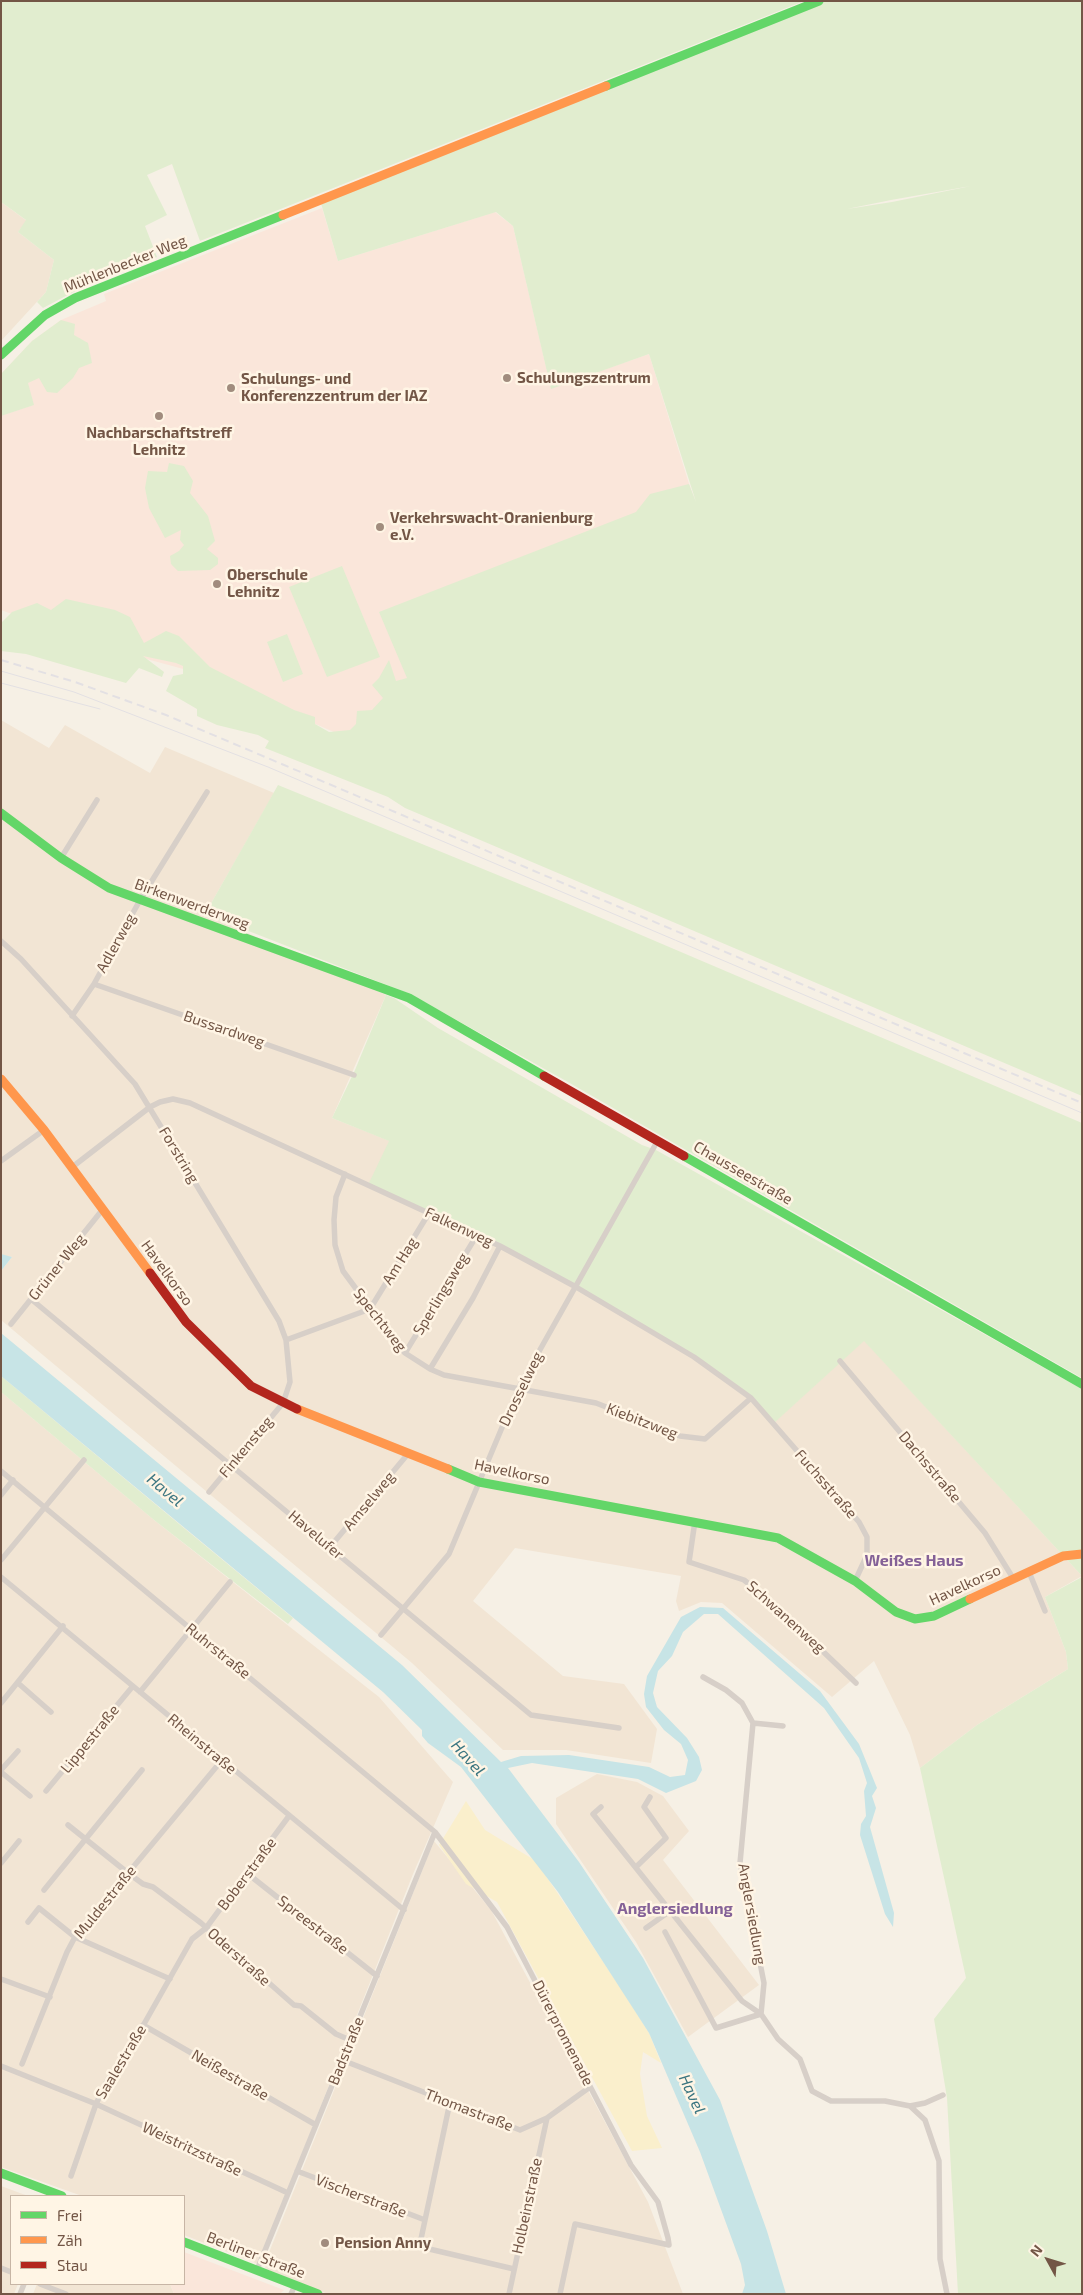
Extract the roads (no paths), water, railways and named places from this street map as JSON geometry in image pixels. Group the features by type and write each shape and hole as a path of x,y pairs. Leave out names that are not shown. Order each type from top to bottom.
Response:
{"street":[{"name":"Mühlenbecker Weg","path":"1,355 20,335 45,315 75,298 819,1"},
{"name":"Adlerweg","path":"72,1016 94,984 140,900 207,792"},
{"path":"61,858 97,800"},
{"name":"Birkenwerderweg","path":"1,812 90,878 140,900 389,990"},
{"name":"Forstring","path":"1,941 21,959 135,1084 150,1107 280,1321 286,1340 290,1382 282,1403"},
{"name":"Bussardweg","path":"94,984 354,1075"},
{"name":"Chausseestraße","path":"389,990 410,998 480,1037 1082,1384"},
{"name":"Havelkorso","path":"1,1078 44,1130 186,1322 251,1386 282,1403 407,1455 479,1482 778,1538 855,1581 896,1612 915,1619 934,1616 1063,1556 1082,1554"},
{"name":"Falkenweg","path":"71,1168 150,1107 173,1099 190,1103 500,1246 576,1287 694,1357 750,1398"},
{"path":"1,1161 44,1130"},
{"name":"Drosselweg","path":"381,1635 449,1554 519,1387 658,1140"},
{"name":"Spechtweg","path":"345,1174 336,1197 335,1245 343,1271 405,1354 444,1375 519,1387"},
{"name":"Grüner Weg","path":"12,1324 103,1209"},
{"name":"Am Hag","path":"370,1309 429,1213"},
{"name":"Sperlingsweg","path":"405,1354 477,1234"},
{"path":"430,1369 473,1298 500,1246"},
{"name":"Havelufer","path":"31,1299 531,1715 619,1728"},
{"path":"286,1340 370,1309"},
{"name":"Dachsstraße","path":"840,1361 985,1533 1013,1578"},
{"name":"Kiebitzweg","path":"519,1387 596,1403 680,1436 705,1439 750,1398"},
{"name":"Fuchsstraße","path":"750,1398 859,1522 867,1538 867,1555 855,1581"},
{"name":"Finkensteg","path":"209,1492 282,1403"},
{"name":"Amselweg","path":"330,1547 407,1455"},
{"path":"1,1560 84,1460"},
{"name":"Ruhrstraße","path":"1,1471 435,1832"},
{"path":"1,1495 13,1480"},
{"name":"Schwanenweg","path":"695,1521 689,1562 744,1580 768,1598 856,1683"},
{"path":"1028,1572 1045,1611"},
{"name":"Rheinstraße","path":"1,1576 404,1910"},
{"path":"140,1692 230,1582"},
{"path":"1,1703 63,1626"},
{"path":"703,1677 726,1690 742,1703 753,1723 783,1726"},
{"path":"18,1683 51,1712"},
{"name":"Lippestraße","path":"46,1791 133,1686"},
{"name":"Anglersiedlung","path":"753,1723 740,1863 764,1983 761,2014"},
{"path":"18,1750 1,1771 30,1796"},
{"name":"Muldestraße","path":"22,2064 67,1952 75,1937 222,1760"},
{"path":"44,1890 142,1770"},
{"path":"636,1867 666,1838 644,1807 650,1797"},
{"path":"601,1807 593,1814 742,2001 761,2014 778,2039 800,2059 812,2091 831,2101 884,2101 910,2106 925,2103 943,2095"},
{"name":"Boberstraße","path":"170,1979 192,1939 206,1928 248,1874 289,1816"},
{"name":"Oderstraße","path":"68,1825 128,1873 143,1884 152,1887 206,1928 294,2005 302,2006 336,2034 350,2040"},
{"name":"Badstraße","path":"257,2270 435,1832"},
{"name":"Dürerpromenade","path":"435,1832 507,1927 632,2166 658,2202 669,2245 575,2224 560,2294"},
{"path":"1,1863 19,1841"},
{"name":"Spreestraße","path":"248,1874 377,1976"},
{"path":"28,1922 39,1908 75,1937 170,1979"},
{"path":"646,1928 670,1911"},
{"path":"665,1932 716,2028 761,2014"},
{"path":"1,1979 50,1997"},
{"name":"Saalestraße","path":"71,2176 96,2104 108,2078 143,2025 170,1979"},
{"name":"Neißestraße","path":"143,2025 316,2125"},
{"name":"Thomastraße","path":"342,2060 520,2130 547,2118 590,2087"},
{"name":"Weistritzstraße","path":"1,2066 96,2104 288,2193"},
{"path":"450,2102 421,2240 425,2248 514,2269"},
{"path":"910,2106 925,2120 939,2161 940,2259 948,2294"},
{"name":"Holbeinstraße","path":"509,2294 547,2118"},
{"name":"Vischerstraße","path":"297,2171 425,2220"},
{"path":"1,2173 57,2195"},
{"name":"Berliner Straße","path":"185,2242 257,2270 293,2290 318,2294"},
{"path":"43,2285 66,2294"}],"water":[{"path":"1,1254 12,1257 1,1271"},
{"name":"Havel","path":"1,1333 402,1665 501,1762 521,1756 569,1755 649,1767 670,1777 685,1775 688,1760 681,1744 664,1730 646,1707 644,1694 647,1676 681,1617 700,1607 723,1608 820,1691 859,1744 877,1788 872,1796 876,1808 870,1827 894,1913 893,1927 885,1914 860,1835 861,1824 866,1816 864,1791 867,1783 859,1758 824,1708 718,1614 704,1614 683,1632 672,1656 658,1671 653,1693 657,1707 687,1738 699,1757 702,1770 696,1781 666,1793 638,1779 532,1763 508,1768 579,1862 643,1958 720,2100 767,2231 786,2294 742,2294 745,2285 741,2264 700,2152 649,2033 558,1892 461,1767 428,1743 422,1736 422,1730 383,1692 1,1376"}],"tram line":[{"path":"1,671 74,692 268,767 1082,1113"},
{"path":"1,683 100,709"}],"railway":[{"path":"1,660 75,682 166,715 1082,1103"}],"place":[{"name":"Schulungszentrum","path":"507,378"},
{"name":"Schulungs- und Konferenzzentrum der IAZ","path":"231,388"},
{"name":"Nachbarschaftstreff Lehnitz","path":"159,416"},
{"name":"Verkehrswacht-Oranienburg e.V.","path":"380,527"},
{"name":"Oberschule Lehnitz","path":"217,584"},
{"name":"Pension Anny","path":"325,2243"}],"district":[{"name":"Weißes Haus","path":"914,1561"},
{"name":"Anglersiedlung","path":"675,1909"}]}
